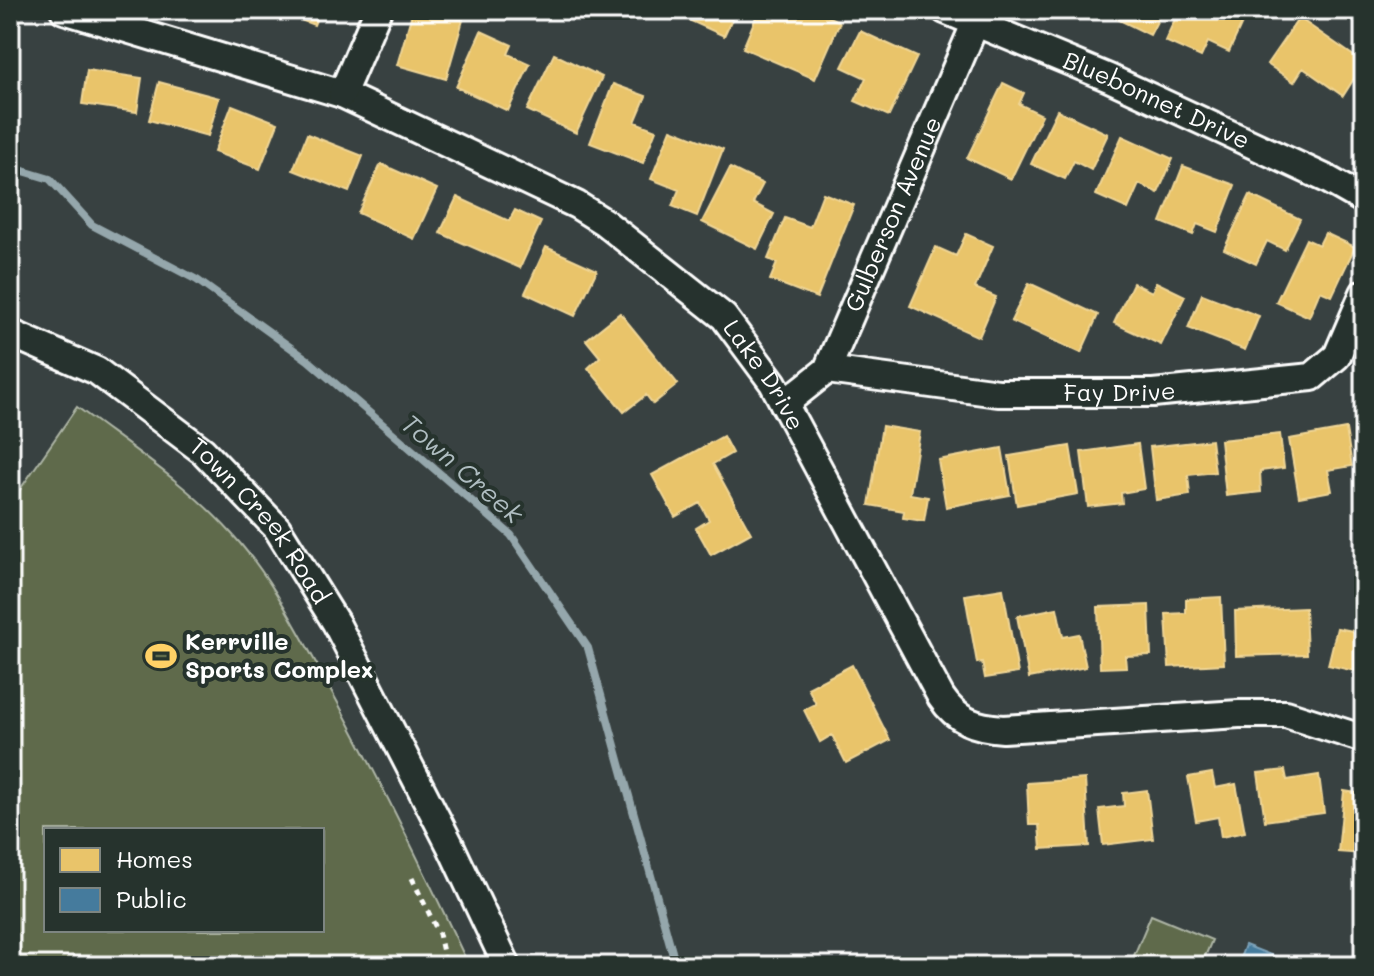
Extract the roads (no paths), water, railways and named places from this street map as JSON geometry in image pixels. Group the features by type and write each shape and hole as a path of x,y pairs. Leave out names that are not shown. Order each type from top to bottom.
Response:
{"street":[{"name":"Lake Drive","path":"64,10 342,94 577,205 604,222 724,317 757,360 784,404 941,697 950,711 965,722 983,728 1003,729 1239,714 1286,714 1364,739"},
{"path":"342,94 378,10"},
{"name":"Bluebonnet Drive","path":"945,10 978,16 1327,179 1364,200"},
{"name":"Gulberson Avenue","path":"784,404 827,370 978,16"},
{"name":"Fay Drive","path":"827,370 998,393 1153,393 1312,377 1337,356 1364,293"},
{"name":"Town Creek Road","path":"10,333 97,371 203,451 277,528 336,623 450,845 507,966"}],"waterway":[{"name":"Town Creek","path":"10,167 50,179 92,225 197,280 308,360 511,535 588,648 676,966"}],"place":[{"name":"Kerrville Sports Complex","path":"161,656"}]}
